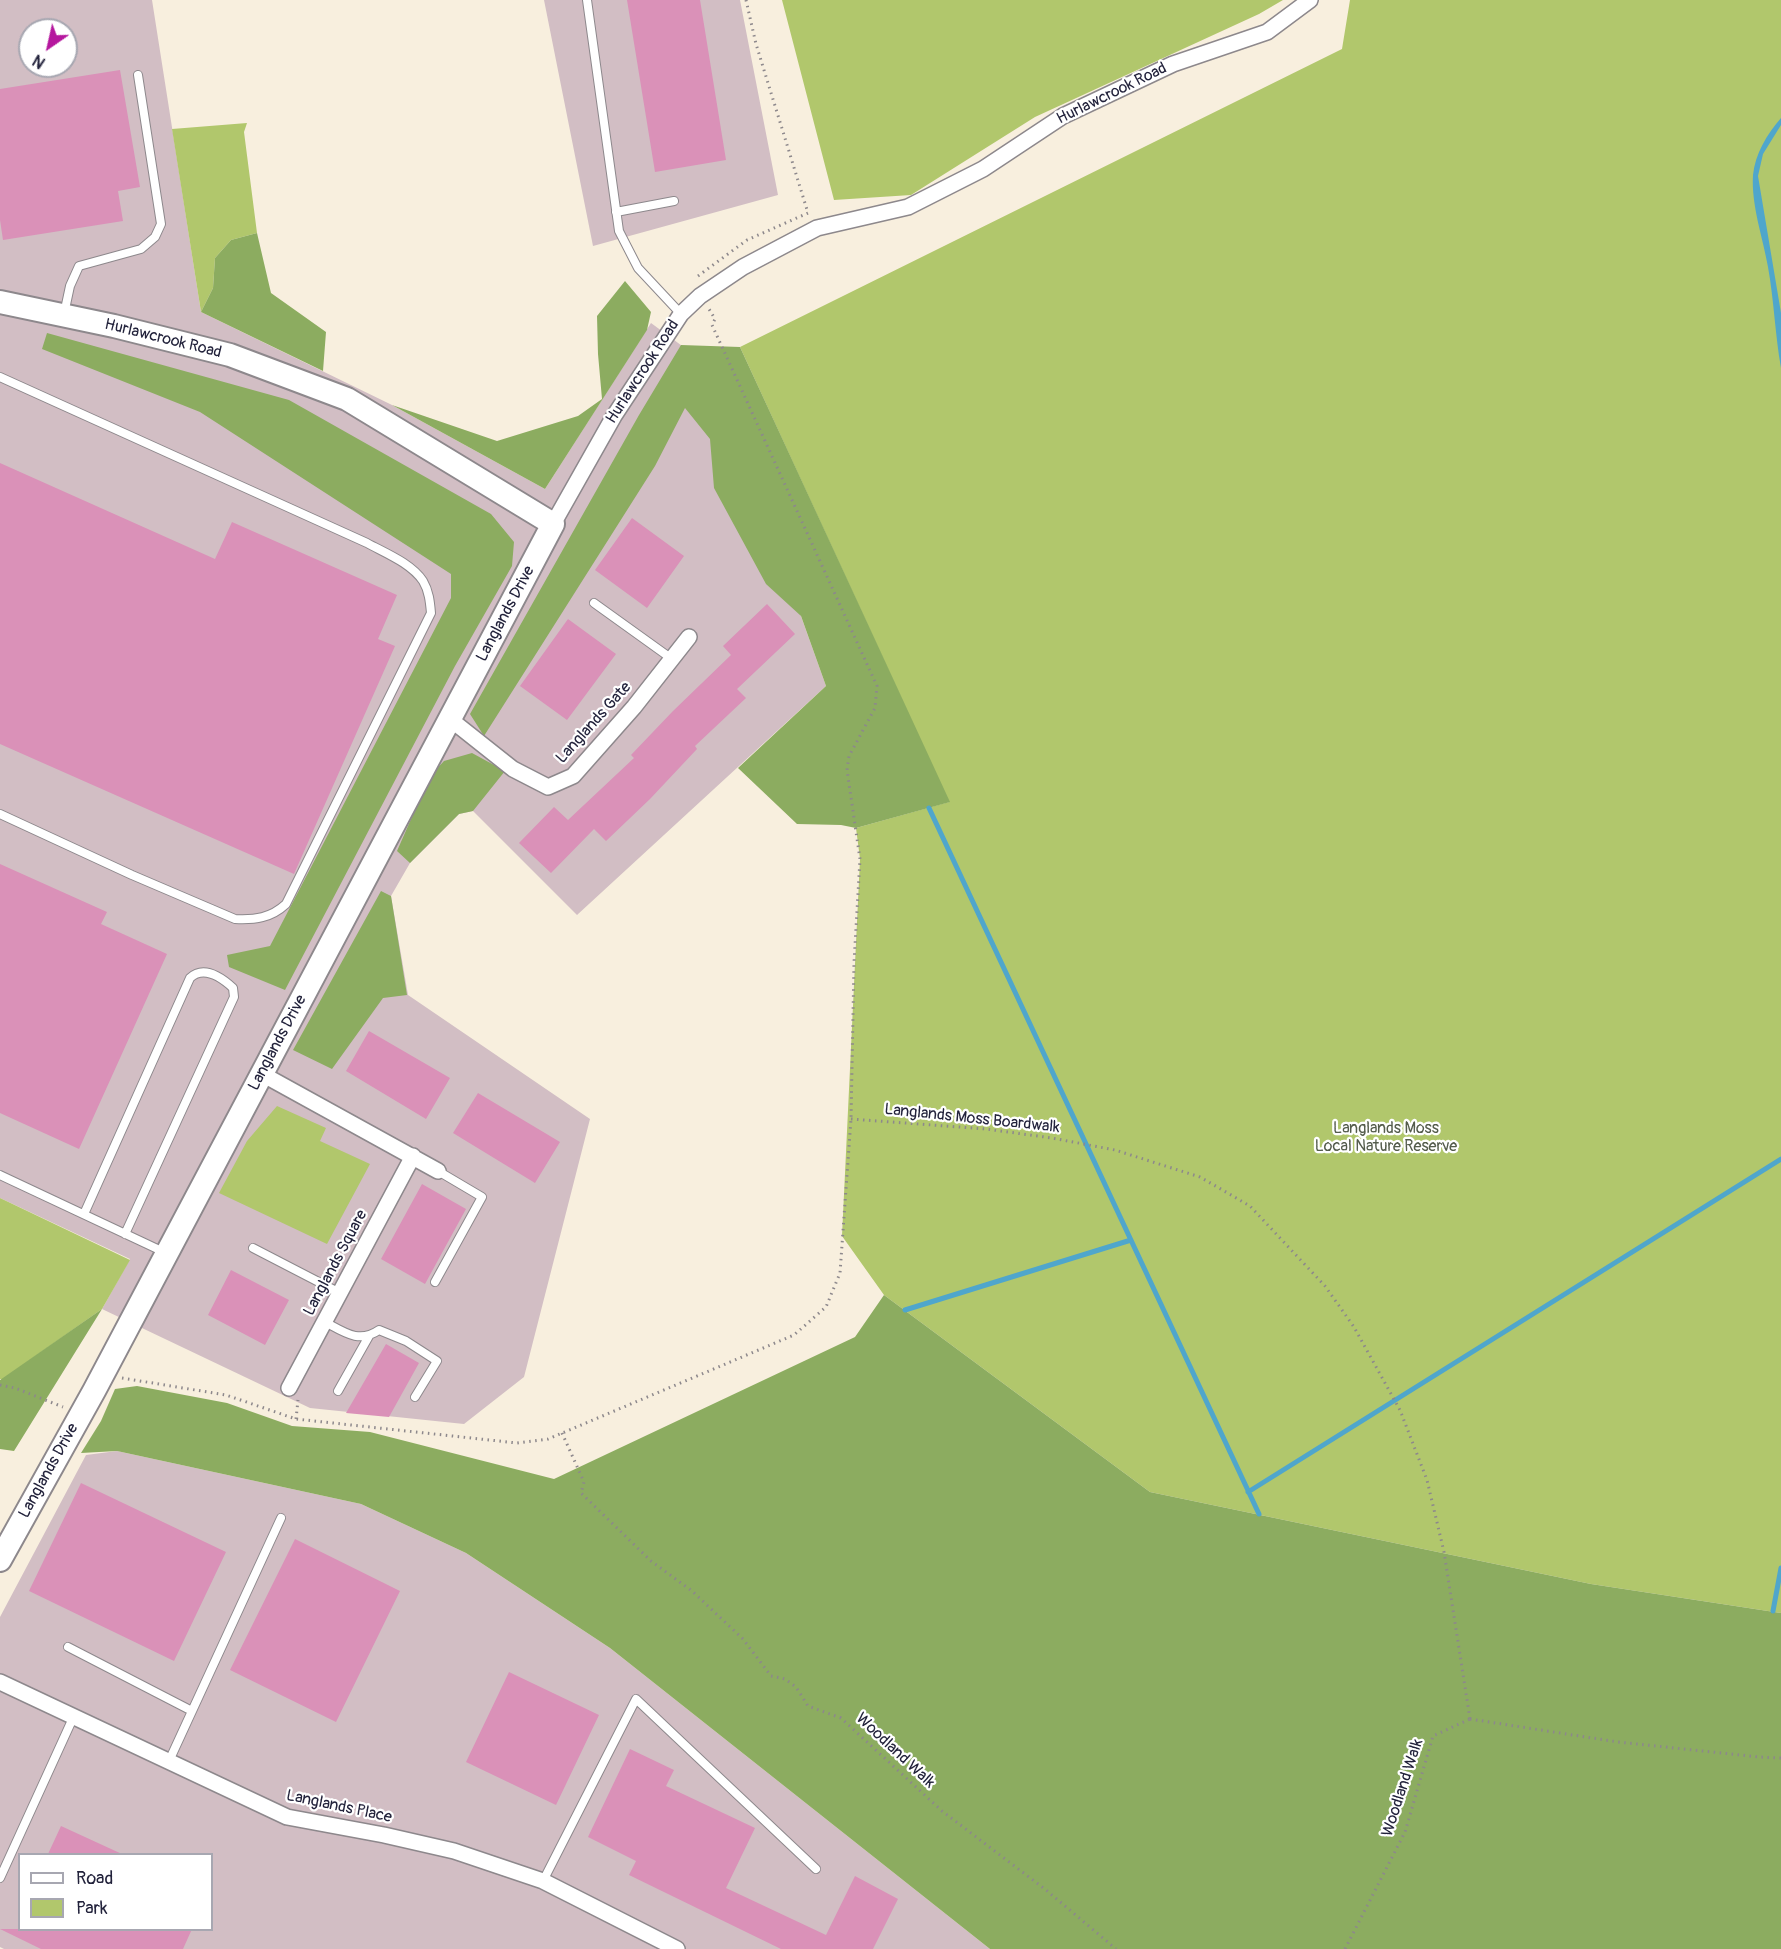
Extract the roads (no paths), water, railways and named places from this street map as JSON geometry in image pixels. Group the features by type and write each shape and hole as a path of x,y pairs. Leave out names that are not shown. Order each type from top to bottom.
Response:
{"street":[{"name":"Hurlawcrook Road","path":"0,302 114,326 230,356 347,399 553,524 614,416 681,314 700,296 743,267 817,228 908,207 983,169 1063,116 1173,64 1268,32 1310,0"},
{"name":"Langlands Drive","path":"0,1560 94,1391 553,524"},
{"name":"Langlands Gate","path":"450,719 513,769 548,787 573,776 634,707 689,637"},
{"path":"262,1074 438,1171"},
{"name":"Langlands Square","path":"290,1388 413,1156"},
{"name":"Langlands Place","path":"0,1682 287,1817 454,1851 543,1881 658,1945 677,1949"}],"lane":[{"path":"587,0 619,231 638,268 681,314"},
{"path":"63,315 70,286 79,266 141,249 155,237 161,224 138,75"},
{"path":"616,212 674,201"},
{"path":"0,377 367,543 408,566 422,579 428,592 431,613 286,904 275,914 252,920 235,919 132,875 0,814"},
{"path":"594,603 672,659"},
{"path":"84,1215 190,978 196,972 204,972 225,981 233,988 234,997 125,1234"},
{"path":"435,1282 482,1197 438,1171"},
{"path":"0,1175 167,1254"},
{"path":"253,1248 340,1293"},
{"path":"325,1322 355,1336 369,1336"},
{"path":"338,1391 369,1336 379,1330 406,1341 437,1360 415,1397"},
{"path":"169,1761 280,1518"},
{"path":"68,1647 192,1711"},
{"path":"543,1881 636,1699 816,1869"},
{"path":"0,1878 73,1718"}],"water":[{"path":"1781,118 1781,125 1763,154 1758,176 1781,313 1781,368 1770,279 1756,210 1753,175 1759,152"}],"waterway":[{"path":"929,808 1259,1514"},
{"path":"1248,1492 1781,1159"},
{"path":"905,1310 1131,1240"},
{"path":"1773,1611 1781,1568"}],"park label":[{"name":"Langlands Moss Local Nature Reserve","path":"1386,1138"}]}
